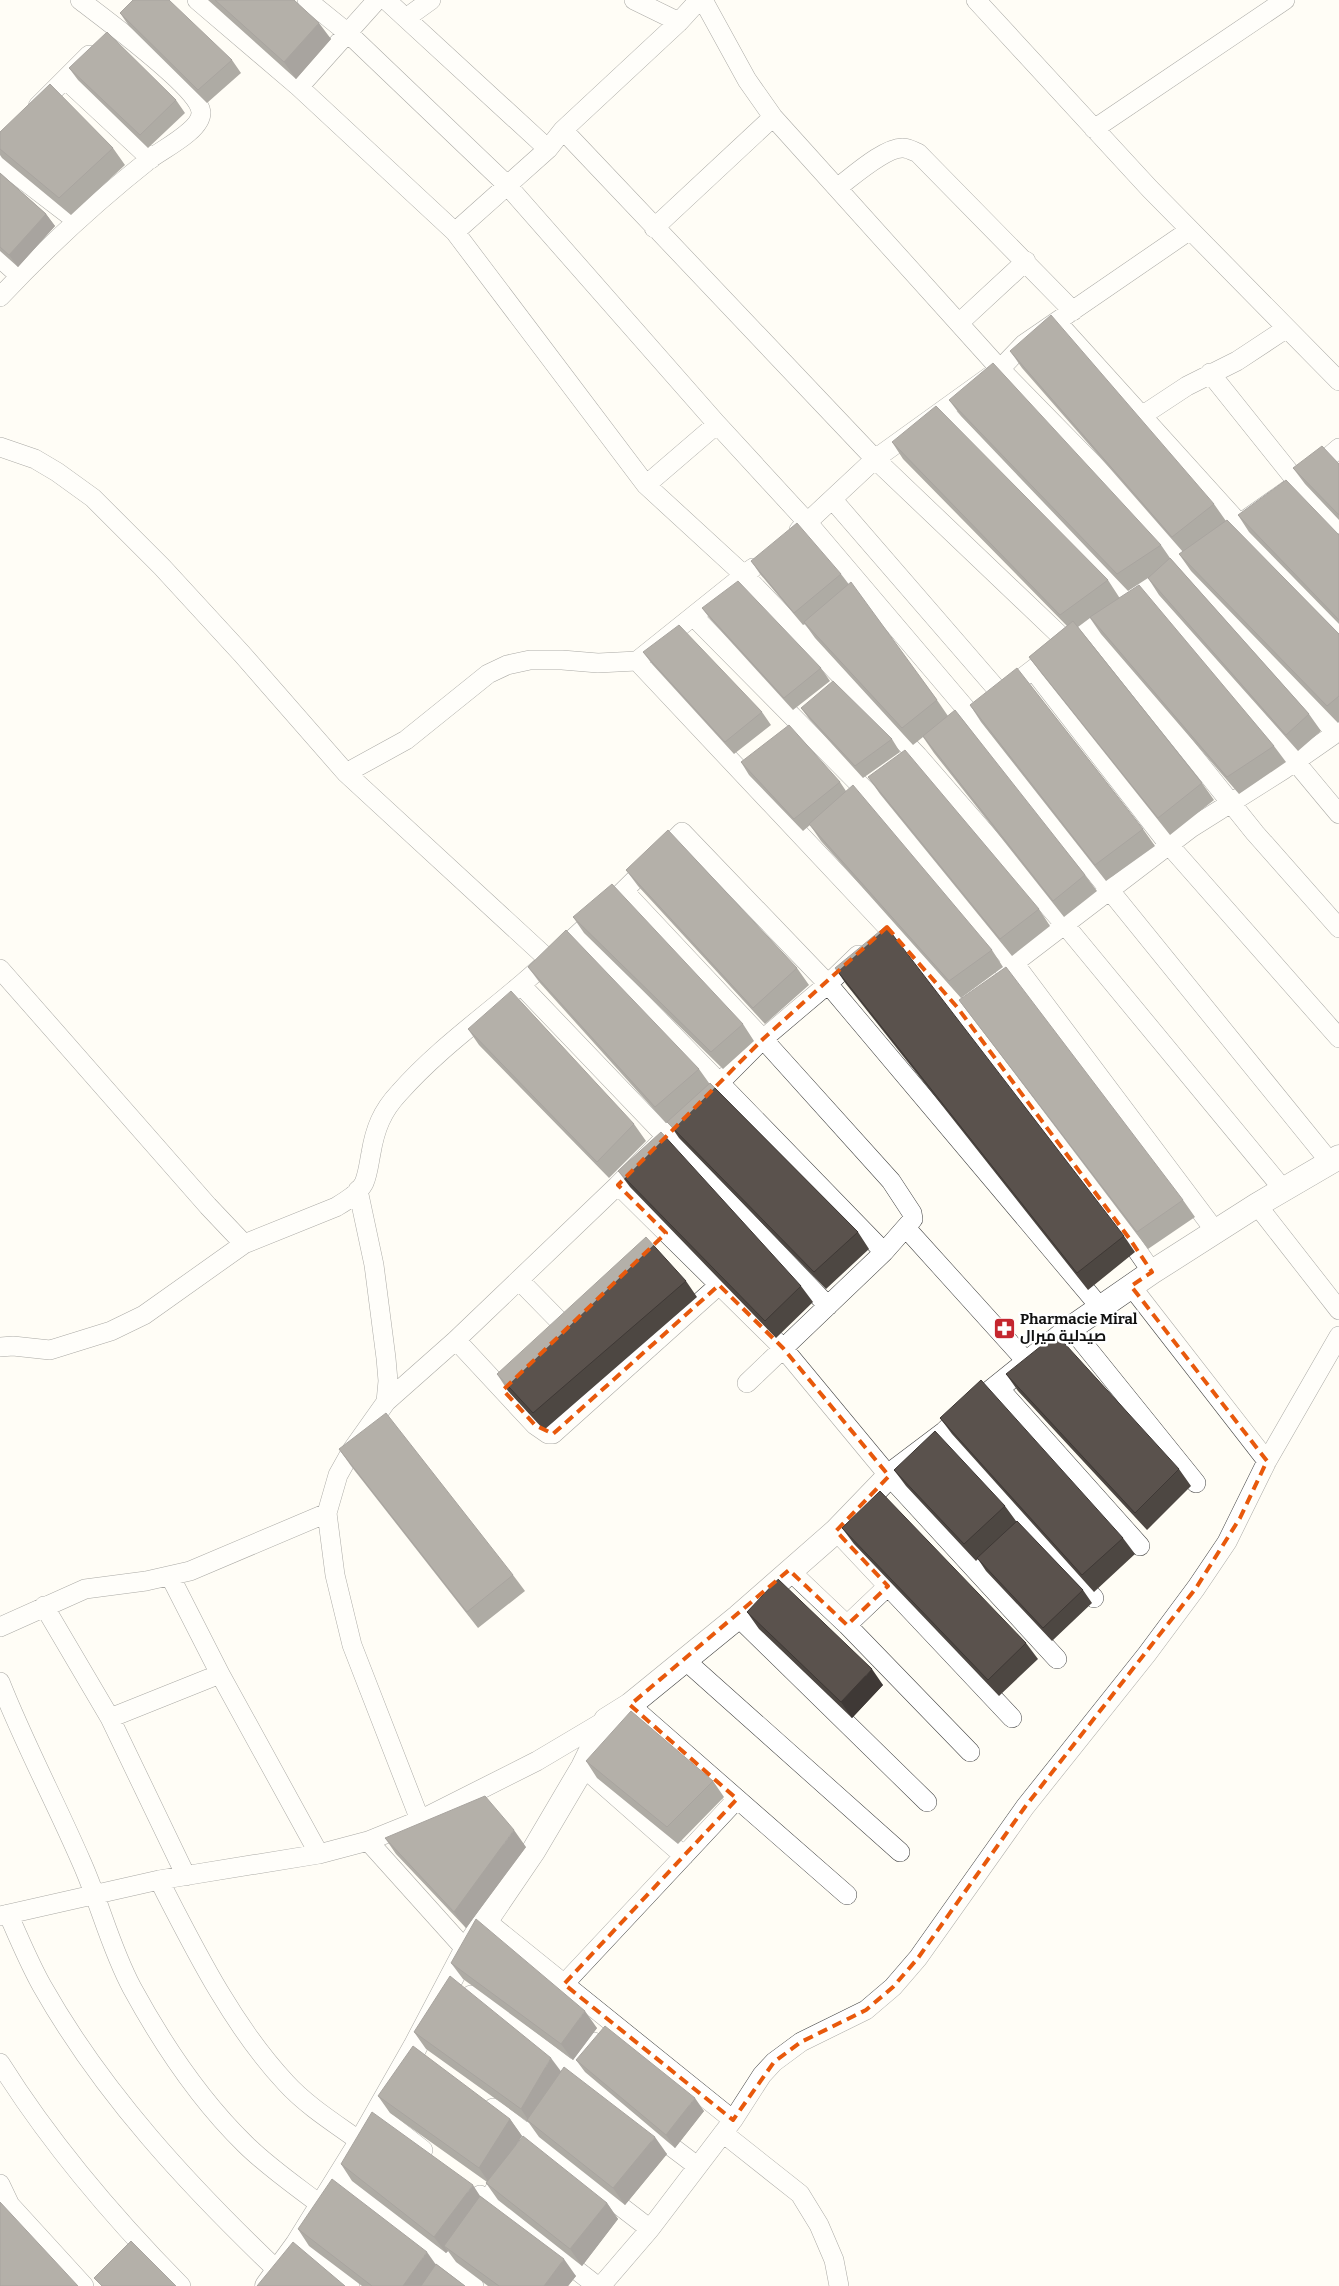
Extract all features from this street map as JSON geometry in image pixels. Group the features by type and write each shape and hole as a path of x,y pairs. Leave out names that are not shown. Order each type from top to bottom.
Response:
{"street":[{"path":"0,298 77,221 200,120 200,107 192,95 165,69 80,0"},
{"path":"197,0 299,87 454,232 646,484 744,575 912,761 1065,925 1283,1189"},
{"path":"307,0 349,34 507,185 717,424 808,523 972,716 1109,890 1335,1160 1257,1205 1152,1272 1071,1328 1027,1362 946,1433 889,1476 836,1530 789,1570 738,1618 686,1661 630,1705 537,1761 420,1820 368,1842 319,1854 159,1880 4,1915 40,1984 87,2058 129,2111 273,2279 322,2206 377,2114 422,2053 451,1979 466,1950 534,1850 583,1768 606,1720"},
{"path":"299,87 349,34 377,0"},
{"path":"386,0 548,149"},
{"path":"406,18 431,0"},
{"path":"634,0 679,22"},
{"path":"454,232 548,149 563,130 679,22 699,0"},
{"path":"703,0 747,80 773,117 1000,368 1140,512 1252,647 1337,732 1169,845 993,980"},
{"path":"976,0 1190,230 1339,381"},
{"path":"1094,129 1285,0"},
{"path":"26,119 129,14"},
{"path":"65,79 151,159"},
{"path":"654,228 773,117"},
{"path":"563,130 875,460 1068,643"},
{"path":"837,188 880,156 896,149 911,150 925,158 1073,311"},
{"path":"0,162 77,221"},
{"path":"786,540 834,500 875,460 1000,368 1024,344 1190,230"},
{"path":"0,258 20,276"},
{"path":"959,323 1026,261"},
{"path":"1057,322 1143,415 1239,524 1339,629"},
{"path":"1143,415 1186,386 1237,360 1287,328"},
{"path":"1210,373 1298,483 1339,524"},
{"path":"944,411 1138,596 1172,619 1339,814"},
{"path":"646,484 717,424"},
{"path":"0,446 35,459 93,498 162,567 242,654 346,773 550,960"},
{"path":"955,729 1090,627 1138,596 1298,483 1339,448"},
{"path":"834,500 1001,694"},
{"path":"346,773 406,740 488,674 507,665 530,660 616,664 637,662 765,558"},
{"path":"693,616 875,788 1014,963 1216,1232"},
{"path":"1090,627 1255,833 1339,928"},
{"path":"637,662 743,764 812,836 887,927 964,1001 1152,1272"},
{"path":"1034,671 1169,845 1339,1038"},
{"path":"912,761 934,745"},
{"path":"851,805 875,788"},
{"path":"0,1347 14,1346 50,1350 111,1331 144,1315 244,1244 336,1207 349,1199 364,1183 374,1135 388,1106 455,1038 521,985 577,936 682,832 828,984 1100,1307"},
{"path":"624,891 763,1039 891,1181 912,1213 913,1219 884,1252 747,1383"},
{"path":"420,1820 352,1645 335,1575 327,1513 338,1475 352,1450 386,1402 456,1340 618,1185 763,1039 828,984 887,927"},
{"path":"577,936 884,1252"},
{"path":"0,969 208,1206 244,1244"},
{"path":"521,985 828,1306"},
{"path":"618,1185 783,1348 889,1476 1057,1659"},
{"path":"358,1190 374,1265 386,1358 388,1381 386,1402"},
{"path":"1257,1205 1339,1310"},
{"path":"906,1228 1027,1362"},
{"path":"652,1246 666,1233"},
{"path":"519,1280 566,1328"},
{"path":"456,1340 535,1425 548,1434 553,1434 718,1285"},
{"path":"1131,1286 1268,1461"},
{"path":"552,1342 580,1314"},
{"path":"1071,1328 1196,1483"},
{"path":"602,2286 650,2229 728,2127 762,2075 774,2062 802,2042 866,2010 893,1986 918,1958 1025,1807 1196,1588 1227,1542 1268,1461 1339,1336"},
{"path":"503,1390 517,1376"},
{"path":"998,1387 1140,1546"},
{"path":"946,1433 1024,1523 1094,1598"},
{"path":"0,1627 85,1589 170,1576 190,1571 327,1513"},
{"path":"836,1530 1012,1718"},
{"path":"789,1570 847,1625 970,1752"},
{"path":"170,1576 220,1674 319,1854"},
{"path":"847,1625 888,1586"},
{"path":"44,1606 110,1718 186,1876"},
{"path":"738,1618 927,1802"},
{"path":"686,1661 900,1852"},
{"path":"110,1718 220,1674"},
{"path":"0,1682 18,1728 51,1793 96,1895 107,1930 132,1988 166,2045 224,2123 245,2145 322,2206"},
{"path":"630,1705 847,1895"},
{"path":"583,1768 684,1856"},
{"path":"564,1984 737,1799"},
{"path":"368,1842 466,1950"},
{"path":"159,1880 197,1954 241,2025 266,2061 287,2085 361,2142"},
{"path":"485,1920 610,2021 800,2194 819,2225 834,2260 839,2286"},
{"path":"451,1979 697,2166"},
{"path":"434,2286 529,2135 572,2071 610,2021"},
{"path":"0,2063 71,2160 114,2213 181,2286"},
{"path":"476,2094 650,2229"},
{"path":"377,2114 436,2161"},
{"path":"337,2180 474,2286"},
{"path":"0,2184 5,2208 84,2286"},
{"path":"466,2184 597,2286"},
{"path":"297,2245 350,2286"}],"highlighted area":[{"path":"887,927 957,1007 1129,1238 1152,1272 1131,1286 1267,1461 1240,1518 1196,1588 1025,1807 918,1958 893,1987 866,2010 801,2042 774,2062 733,2120 564,1984 737,1799 630,1705 789,1570 847,1625 888,1586 836,1531 889,1476 783,1348 719,1285 553,1434 535,1425 503,1390 666,1233 618,1185 763,1039"}],"building":[{"path":"133,0 169,0 232,60 198,90 120,13"},
{"path":"215,0 294,0 319,23 284,62"},
{"path":"107,32 176,100 140,135 69,68"},
{"path":"50,84 113,148 59,198 0,149 0,132"},
{"path":"0,173 46,214 9,255 0,247"},
{"path":"1051,315 1214,504 1172,537 1010,351"},
{"path":"993,363 1161,545 1117,574 949,400"},
{"path":"936,406 1108,580 1060,615 892,442"},
{"path":"1322,446 1339,464 1339,515 1293,468"},
{"path":"1286,480 1339,535 1339,620 1238,515"},
{"path":"1227,520 1339,634 1339,696 1327,706 1179,554"},
{"path":"797,523 841,574 794,613 751,561"},
{"path":"1170,558 1309,714 1286,735 1148,578"},
{"path":"738,581 821,668 784,698 702,608"},
{"path":"851,582 937,700 902,728 804,622"},
{"path":"1139,585 1274,746 1227,777 1090,617"},
{"path":"1073,621 1202,783 1158,818 1029,657"},
{"path":"679,625 762,712 725,742 643,652"},
{"path":"1017,668 1143,829 1095,865 970,705"},
{"path":"833,681 892,739 855,766 801,708"},
{"path":"955,710 1085,875 1053,901 923,736"},
{"path":"789,725 840,782 794,819 741,762"},
{"path":"905,750 1039,909 1000,939 868,777"},
{"path":"853,785 992,950 949,981 809,824"},
{"path":"668,830 797,968 753,1008 626,870"},
{"path":"612,884 743,1024 711,1052 573,917"},
{"path":"886,926 1124,1236 1077,1273 835,968"},
{"path":"566,930 699,1069 655,1107 528,967"},
{"path":"1006,967 1183,1200 1137,1232 959,1000"},
{"path":"511,991 634,1124 597,1162 468,1029"},
{"path":"710,1083 858,1232 814,1272 667,1122"},
{"path":"661,1132 801,1286 765,1321 618,1171"},
{"path":"646,1237 686,1281 533,1413 497,1374"},
{"path":"1056,1334 1179,1469 1135,1513 1006,1374"},
{"path":"981,1380 1123,1538 1082,1575 940,1418"},
{"path":"386,1413 513,1575 467,1612 339,1449"},
{"path":"935,1431 1005,1506 964,1544 894,1470"},
{"path":"880,1491 1026,1643 988,1680 842,1528"},
{"path":"1017,1521 1083,1590 1043,1628 977,1558"},
{"path":"778,1579 872,1669 841,1702 747,1612"},
{"path":"631,1711 713,1781 667,1827 586,1761"},
{"path":"485,1796 514,1830 454,1912 385,1838"},
{"path":"476,1919 585,2011 561,2044 451,1963"},
{"path":"450,1976 551,2058 521,2109 414,2032"},
{"path":"605,2026 695,2098 666,2135 576,2060"},
{"path":"413,2046 510,2119 479,2168 378,2096"},
{"path":"564,2067 655,2137 613,2188 527,2120"},
{"path":"372,2112 473,2185 434,2237 341,2164"},
{"path":"523,2136 607,2203 570,2249 486,2183"},
{"path":"332,2179 427,2252 403,2286 372,2286 298,2229"},
{"path":"480,2196 564,2259 544,2286 499,2286 444,2246"},
{"path":"0,2202 78,2286 0,2286"},
{"path":"131,2241 176,2286 102,2286 94,2278"},
{"path":"293,2242 345,2286 257,2286"},
{"path":"436,2264 465,2286 421,2286"}],"place":[{"name":"Pharmacie Miral صيدلية ميرال","path":"1004,1328"}]}
